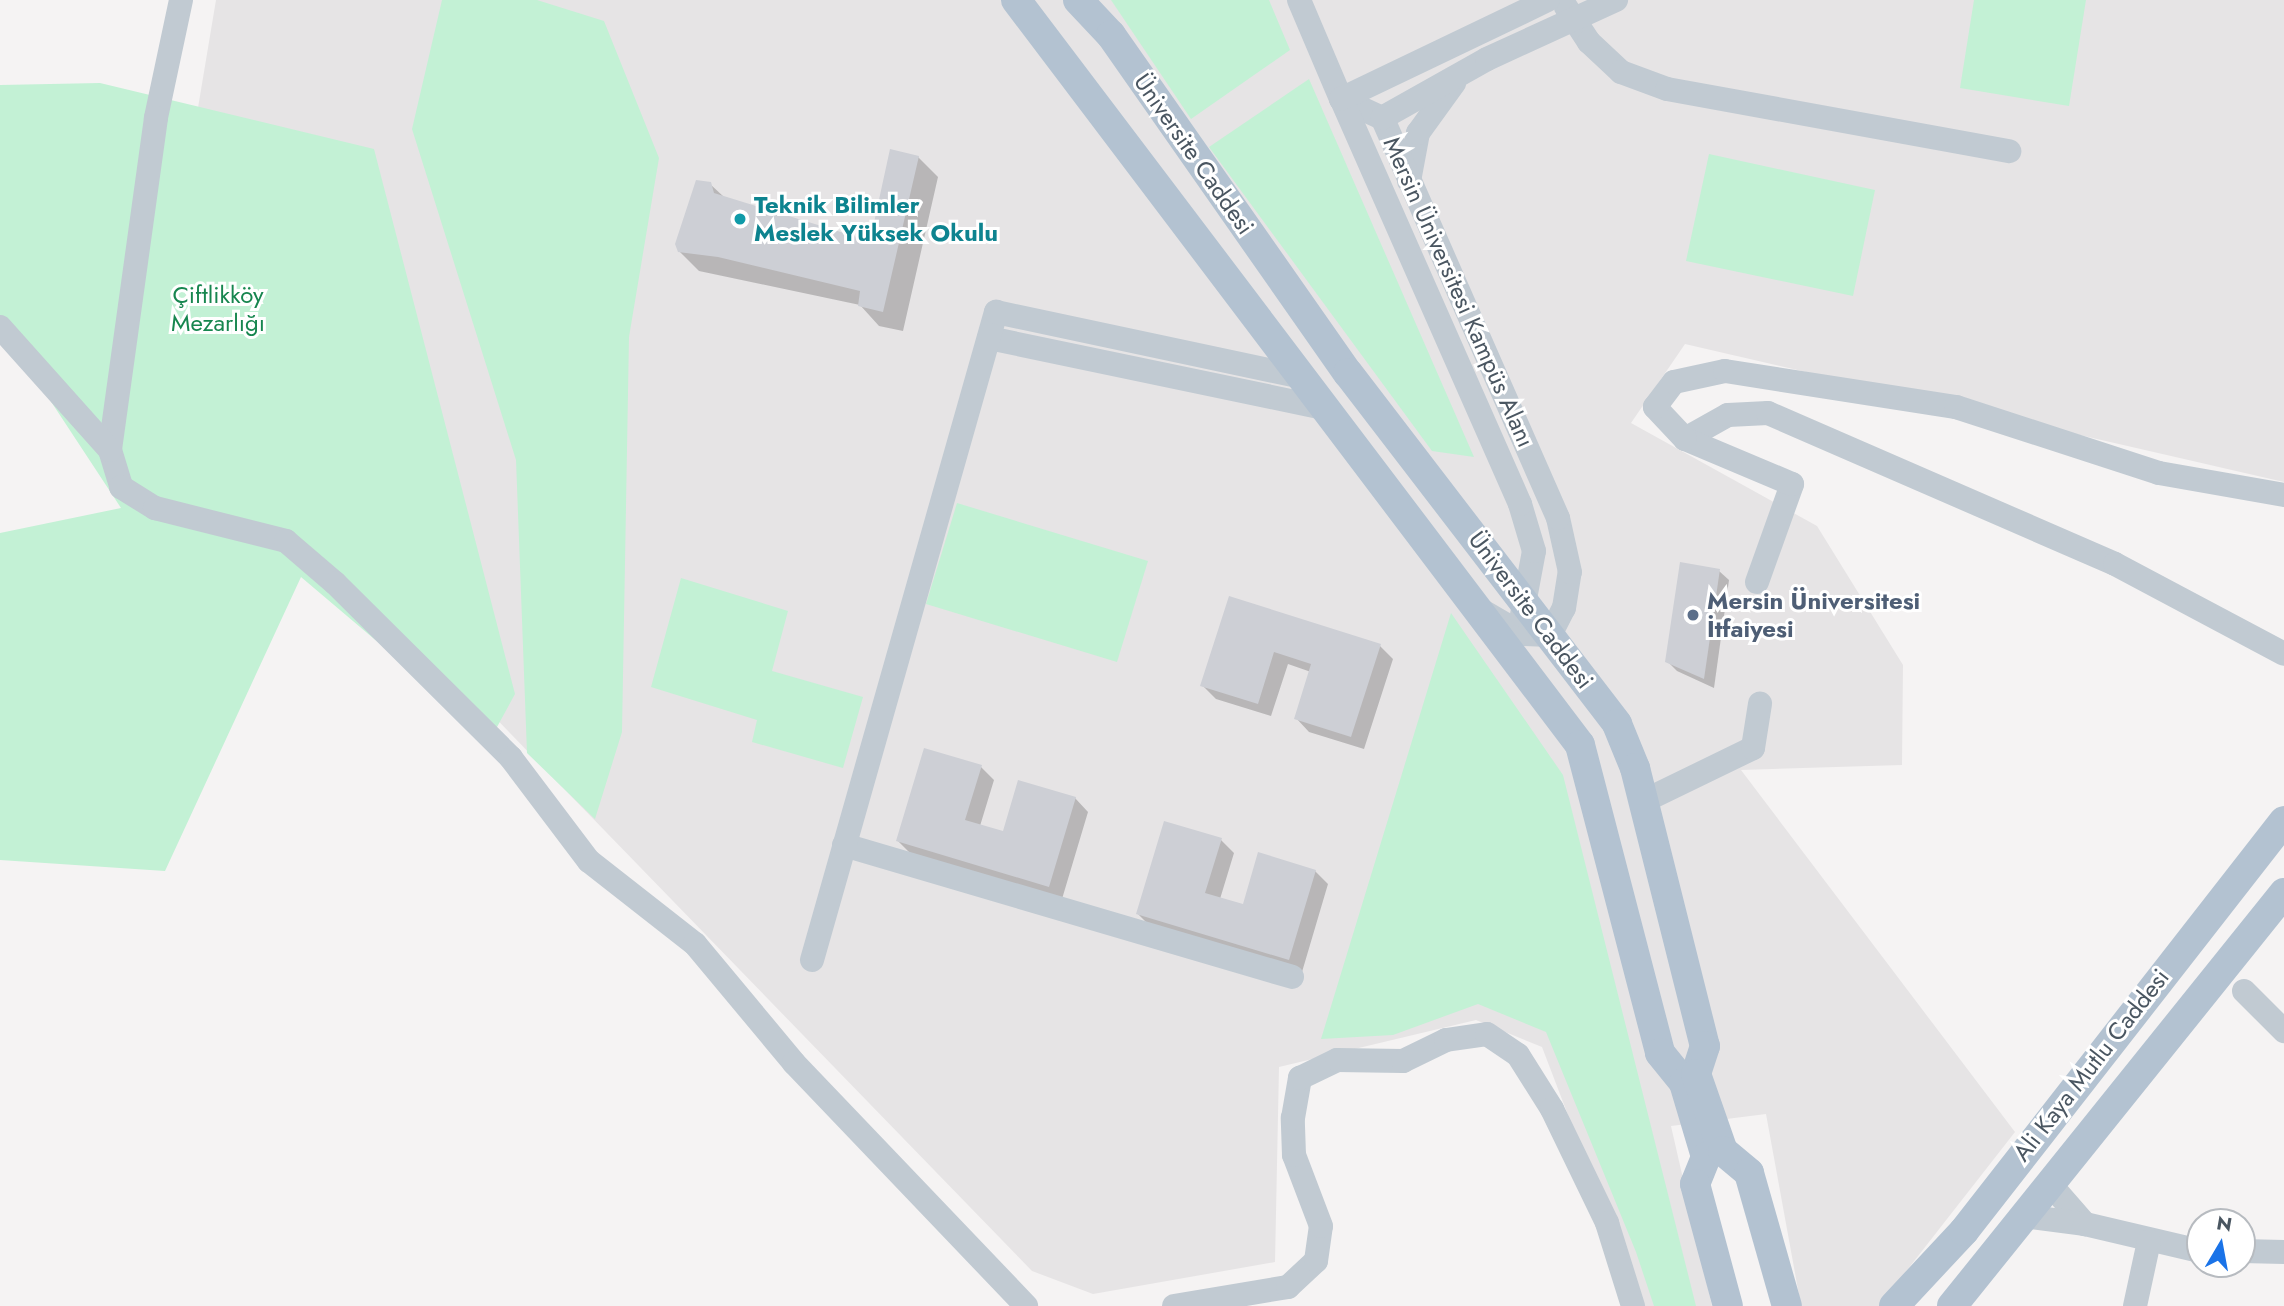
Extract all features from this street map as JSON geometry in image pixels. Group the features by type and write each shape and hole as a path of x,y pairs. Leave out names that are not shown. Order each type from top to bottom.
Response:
{"main road":[{"path":"1016,0 1580,745 1660,1053 1684,1083 1706,1157 1695,1185 1728,1306"},
{"name":"Üniversite Caddesi","path":"1078,0 1111,35 1348,373 1526,601 1536,635 1617,724 1644,801 1705,1046 1696,1074 1723,1150 1749,1173 1787,1306"},
{"name":"Ali Kaya Mutlu Caddesi","path":"1894,1306 1964,1231 2284,821"},
{"name":"Ali Kaya Mutlu Caddesi","path":"1952,1306 2284,893"}],"street":[{"path":"181,0 156,118 110,450 121,488 155,508 286,541 335,583 511,758 589,861 695,944 794,1063 1026,1306"},
{"name":"Mersin Üniversitesi Kampüs Alanı","path":"1299,0 1520,504 1534,551 1526,601"},
{"path":"1341,99 1548,0"},
{"name":"Mersin Üniversitesi Kampüs Alanı","path":"1536,635 1564,608 1570,572 1558,518 1382,118 1568,10 1616,0"},
{"path":"1568,10 1589,42 1621,72 1667,89 2008,151"},
{"path":"1409,181 1418,133 1460,74"},
{"path":"1341,99 1382,118"},
{"path":"812,960 996,312 1302,377"},
{"path":"0,327 110,450"},
{"path":"989,338 1325,408"},
{"path":"1757,582 1792,484 1685,439 1655,407 1674,382 1725,371 1956,407 2159,474 2284,495"},
{"path":"1685,439 1728,415 1768,413 2115,564 2284,654"},
{"path":"1475,606 1536,635 1530,677"},
{"path":"1644,801 1753,748 1760,704"},
{"path":"844,845 1292,977"},
{"path":"2244,991 2284,1031"},
{"path":"1174,1306 1288,1287 1316,1261 1321,1226 1294,1155 1293,1118 1300,1078 1337,1060 1403,1061 1446,1040 1487,1034 1518,1055 1552,1109 1606,1223 1633,1306"},
{"path":"2049,1184 2085,1224"},
{"path":"2023,1216 2085,1224 2186,1248"},
{"path":"2135,1306 2149,1241"},
{"path":"2256,1251 2284,1252"}],"shaded area":[{"path":"216,0 2284,0 2284,482 1685,344 1631,423 1817,526 1903,665 1902,765 1741,770 2015,1132 1879,1306 1801,1306 1766,1114 1671,1126 1712,1306 1641,1306 1542,1047 1476,1020 1279,1067 1275,1262 1093,1294 1032,1271 309,526 138,467"}],"green space":[{"path":"442,0 537,0 604,21 659,158 629,337 622,732 595,819 527,753 516,460 412,129"},
{"path":"1111,0 1269,0 1290,50 1191,119"},
{"path":"1974,0 2086,0 2069,106 1960,88"},
{"path":"1309,79 1474,457 1432,451 1209,147"},
{"name":"Çiftlikköy Mezarlığı","path":"100,83 374,149 515,694 491,738 301,577 165,871 0,860 0,533 121,508 0,324 0,85"},
{"path":"1709,154 1875,190 1853,296 1686,261"},
{"path":"957,503 1148,561 1117,662 926,604"},
{"path":"681,578 788,611 772,671 863,697 843,768 752,742 757,720 651,687"},
{"path":"1451,613 1563,775 1696,1306 1654,1306 1636,1252 1546,1032 1478,1004 1393,1035 1321,1039"}],"building":[{"name":"Teknik Bilimler Meslek Yüksek Okulu","path":"890,149 919,156 883,312 858,306 860,291 718,257 678,252 675,244 696,180 711,182 714,193 870,241"},
{"name":"Mersin Üniversitesi İtfaiyesi","path":"1680,562 1720,569 1704,679 1665,662"},
{"path":"1229,596 1381,644 1351,737 1294,719 1311,664 1274,652 1258,704 1200,686"},
{"path":"924,748 982,765 965,820 1003,831 1018,780 1076,797 1049,887 896,841"},
{"path":"1164,821 1222,838 1205,893 1243,904 1258,852 1316,870 1289,960 1136,914"}],"place":[{"name":"Teknik Bilimler Meslek Yüksek Okulu","path":"740,219"},
{"name":"Mersin Üniversitesi İtfaiyesi","path":"1693,615"}]}
